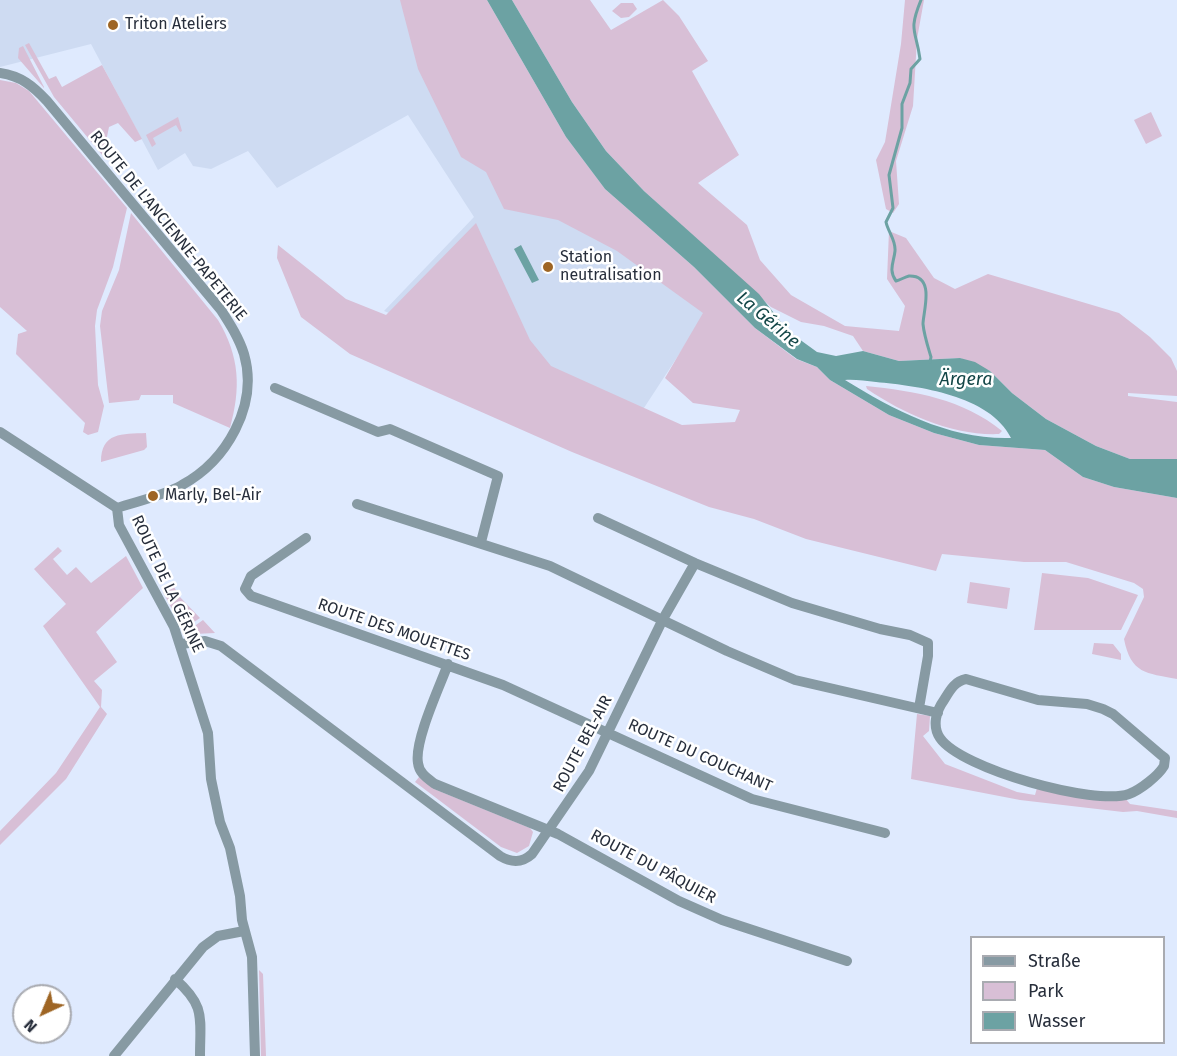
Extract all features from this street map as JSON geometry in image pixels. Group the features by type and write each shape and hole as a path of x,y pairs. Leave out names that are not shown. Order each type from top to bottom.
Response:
{"street":[{"name":"ROUTE DE L'ANCIENNE-PAPETERIE","path":"0,73 25,81 47,101 221,310 236,334 245,356 244,402 235,433 223,452 206,470 181,486 117,508"},
{"path":"275,388 378,432 390,429 498,476 481,542"},
{"name":"ROUTE DE LA GÉRINE","path":"0,432 117,508 119,525 181,644 208,733 212,779 220,822 230,848 244,931 252,957 255,986 255,1056"},
{"path":"357,504 550,566 727,651 795,680 938,713"},
{"path":"598,518 695,563 792,603 880,629 910,635 928,643 919,708"},
{"name":"ROUTE DES MOUETTES","path":"306,538 251,576 245,589 251,596 448,664 608,732"},
{"name":"ROUTE BEL-AIR","path":"181,644 205,641 221,646 500,856 508,861 525,860 576,792 663,619 695,563"},
{"name":"ROUTE DU PÂQUIER","path":"448,664 420,742 417,760 422,772 435,784 549,830 700,910 764,935 847,961"},
{"path":"966,679 1038,700 1087,704 1113,714 1161,755 1165,763 1157,774 1130,794 1117,796 1043,787 971,761 951,750 936,730 938,713 956,683 966,679"},
{"name":"ROUTE DU COUCHANT","path":"608,732 752,799 885,833"},
{"path":"114,1056 202,947 218,936 244,931"},
{"path":"175,979 197,1001 200,1014 200,1056"}],"shaded area":[{"path":"0,0 431,0 706,313 642,411 384,311 474,217 408,115 277,188 248,151 211,169 193,166 185,153 158,170 91,44 0,67"}],"green space":[{"path":"400,0 487,0 566,137 605,189 694,267 755,328 796,359 817,367 830,380 889,415 934,433 979,445 1045,450 1083,477 1114,487 1177,498 1177,679 1141,670 1127,651 1124,639 1144,597 1143,589 1134,583 1066,562 1024,562 942,554 936,571 806,539 754,519 709,507 572,452 350,354 301,317 277,258 278,245 346,299 386,315 476,223 530,340 551,366 682,425 735,422 740,410 693,403 665,378 703,313 617,251 558,220 504,209 486,172 461,157 418,69"},
{"path":"512,0 590,0 611,30 663,0 679,16 708,61 692,71 739,155 698,183 747,225 760,260 791,295 845,326 899,331 905,306 887,279 889,231 906,238 934,278 955,289 988,274 1119,313 1150,337 1171,358 1177,371 1177,396 1128,393 1128,396 1177,402 1177,459 1130,459 1096,446 1046,419 1012,393 990,371 960,358 899,361 863,351 853,336 824,326 801,322 771,307 644,191 606,151 572,102"},
{"path":"905,0 924,0 917,39 913,106 896,161 899,204 893,213 886,209 876,160 885,142 901,44"},
{"path":"621,3 633,3 637,9 629,17 621,18 612,11"},
{"path":"29,43 49,79 56,76 62,87 102,65 142,139 135,142 118,123 109,127 103,156 54,97 25,45"},
{"path":"23,46 44,88 18,58 19,48"},
{"path":"0,80 16,83 29,91 127,208 113,267 97,310 95,326 98,385 104,406 98,432 88,435 83,432 85,423 16,354 18,334 27,331 0,307"},
{"path":"1151,112 1162,136 1146,144 1134,120"},
{"path":"178,117 182,131 180,132 176,125 153,138 156,144 152,147 146,135"},
{"path":"131,213 218,320 231,347 237,386 230,428 173,403 173,395 141,395 139,400 109,403 100,326 102,311 119,270"},
{"path":"866,386 938,398 971,411 1002,431 999,434 982,434 930,422 881,398"},
{"path":"146,433 147,447 144,450 101,462 102,452 109,440 121,435"},
{"path":"58,547 62,551 53,559 67,575 76,567 91,583 126,556 143,588 96,632 117,662 94,681 102,690 101,707 107,714 66,779 0,845 0,831 56,773 100,707 43,626 66,604 34,569"},
{"path":"1042,573 1088,578 1138,595 1121,630 1034,630"},
{"path":"970,582 1010,588 1007,609 967,603"},
{"path":"172,583 179,596 200,618 188,626 191,633 182,628 163,592 164,588"},
{"path":"203,620 215,633 195,634 196,625"},
{"path":"1094,643 1113,644 1121,654 1121,660 1092,654"},
{"path":"917,714 930,716 929,731 923,736 945,764 1017,792 1035,795 1037,788 1125,798 1130,804 1177,811 1177,818 1137,811 1123,812 1020,800 911,779"},
{"path":"419,777 434,789 530,828 533,832 529,846 517,853 501,847 415,782"},
{"path":"259,970 263,974 266,1056 261,1056"}],"water":[{"name":"Ärgera","path":"487,0 512,0 572,102 606,151 644,191 759,294 788,331 817,352 836,356 863,351 899,361 960,358 975,362 990,371 1012,393 1046,419 1096,446 1130,459 1177,459 1177,498 1114,487 1083,477 1045,450 979,445 934,433 889,415 830,380 817,367 797,359 755,328 694,267 605,189 566,137","holes":["845,380 912,386 951,395 987,412 1001,423 1011,438 989,437 945,429 904,413"]},
{"path":"521,245 539,280 532,283 514,249"}],"waterway":[{"path":"921,0 914,25 920,59 911,69 910,83 902,104 902,128 889,175 893,208 886,222 895,247 892,270 896,281 909,276 923,281 926,295 923,324 931,357 930,362"}],"place":[{"name":"Triton Ateliers","path":"113,25"},
{"name":"Station neutralisation","path":"548,267"},
{"name":"Marly, Bel-Air","path":"153,496"}],"water label":[{"name":"La Gérine","path":"768,320"}]}
